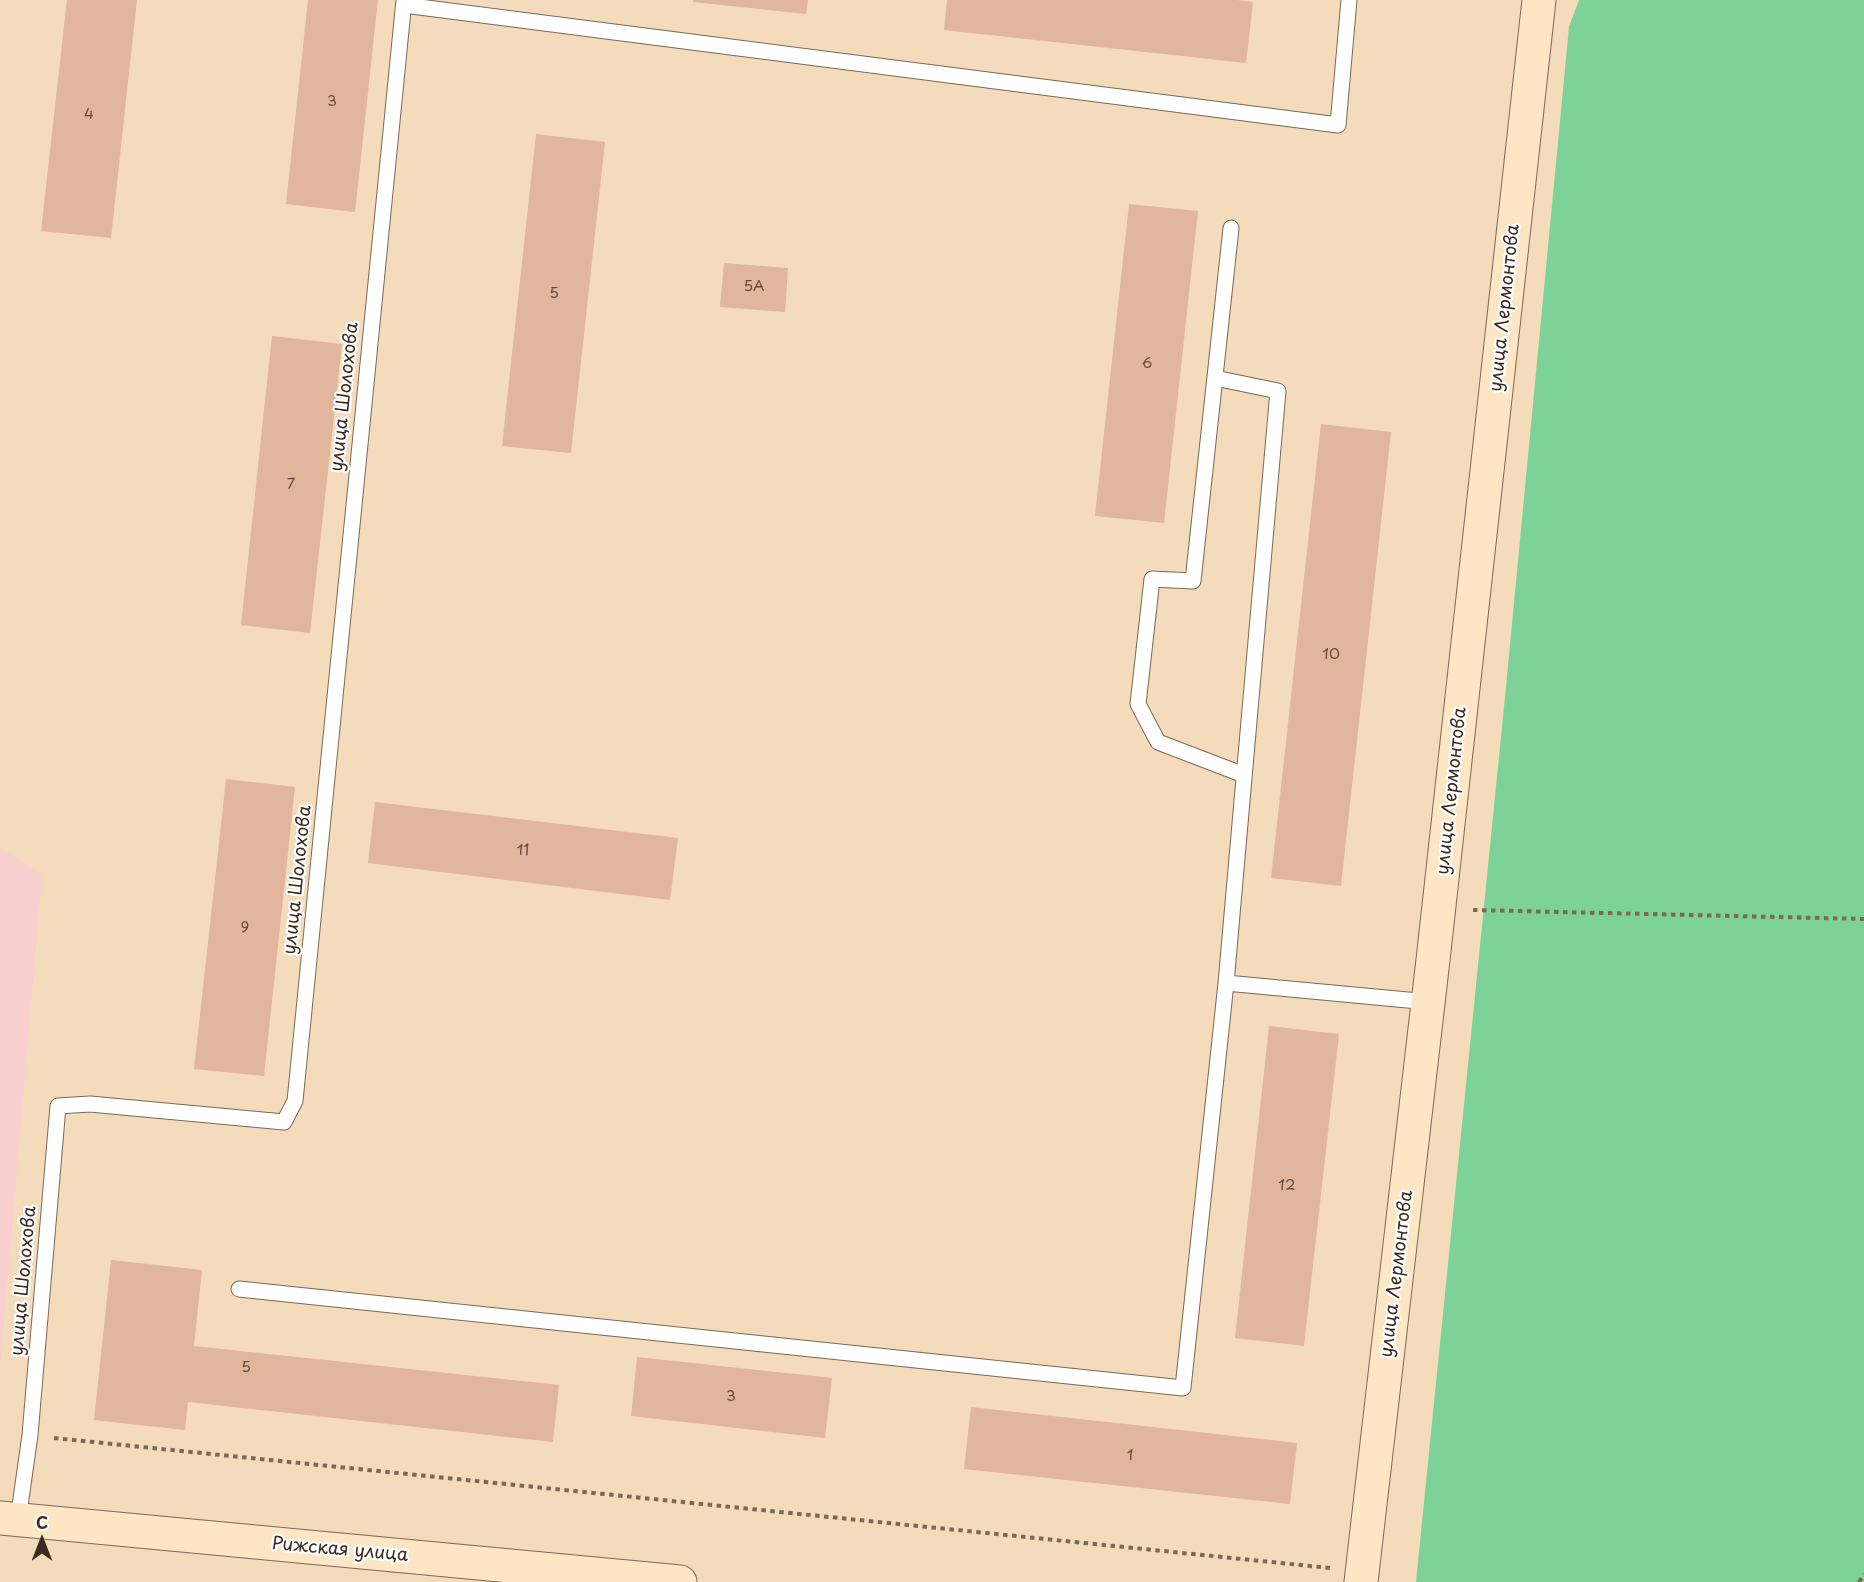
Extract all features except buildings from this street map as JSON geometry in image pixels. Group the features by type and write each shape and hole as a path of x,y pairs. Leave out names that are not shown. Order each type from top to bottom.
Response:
{"street":[{"name":"улица Лермонтова","path":"1362,1577 1429,1002 1539,0"},
{"name":"Рижская улица","path":"9,1519 680,1582"}],"lane":[{"path":"404,3 1338,125 1349,0"},
{"name":"улица Шолохова","path":"9,1519 30,1435 58,1106 90,1104 284,1122 296,1101 404,3"},
{"path":"1232,228 1193,581 1152,579 1138,704 1158,742 1244,775"},
{"path":"239,1289 1183,1388 1226,983 1278,391 1215,378"},
{"path":"1226,983 1429,1002"}],"path":[{"path":"1439,909 1864,919"},
{"path":"30,1435 1362,1577"},
{"path":"1858,1582 1864,1574"}],"shaded area":[{"path":"0,848 42,874 0,1368"}],"green space":[{"path":"1579,0 1864,0 1864,1582 1416,1582 1505,697 1569,27"}]}
